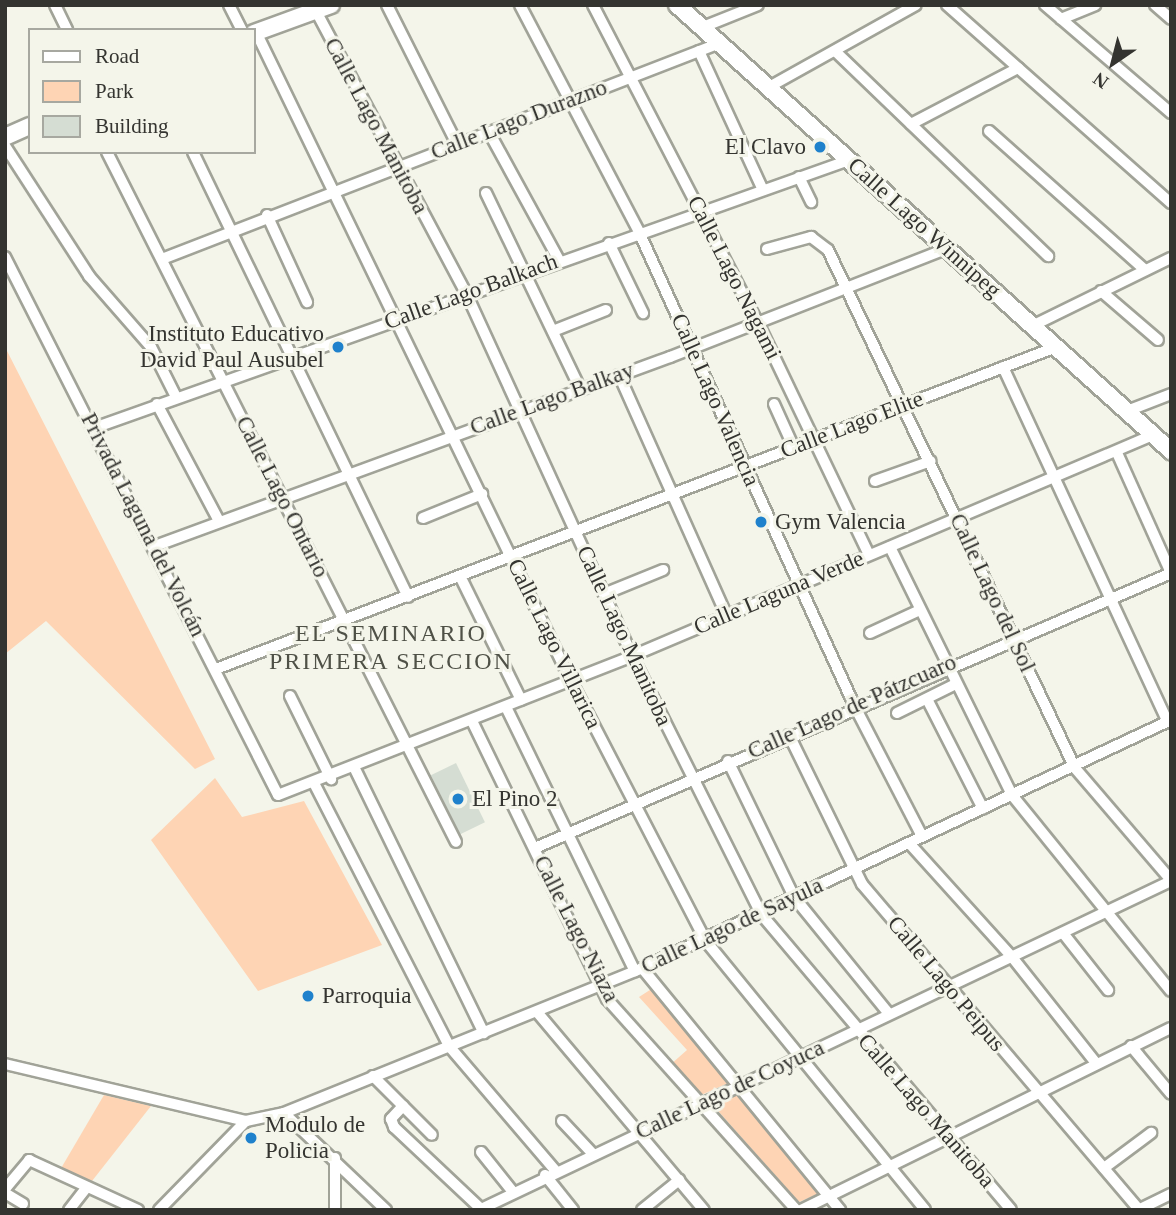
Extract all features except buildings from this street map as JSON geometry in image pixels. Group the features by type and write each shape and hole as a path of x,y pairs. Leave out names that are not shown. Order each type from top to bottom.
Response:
{"main road":[{"name":"Calle Lago Winnipeg","path":"677,5 1171,451"},
{"path":"256,30 324,8"},
{"path":"5,137 28,127"}],"street":[{"path":"55,5 66,28"},
{"name":"Calle Lago Villarica","path":"229,5 248,28"},
{"path":"387,5 457,144"},
{"name":"Calle Lago Valencia","path":"520,5 639,232 855,707 922,836"},
{"name":"Calle Lago Nagami","path":"593,5 757,321 869,555"},
{"path":"703,27 758,5"},
{"path":"769,87 916,5"},
{"path":"947,5 1171,203"},
{"path":"1045,5 1171,113"},
{"path":"1061,19 1095,5"},
{"path":"1155,5 1171,19"},
{"name":"Calle Lago Manitoba","path":"324,8 395,166 467,295 522,410 632,656 761,914 1011,1210"},
{"name":"Calle Lago Villarica","path":"256,41 398,318 571,681 705,940 796,1058 925,1210"},
{"name":"Calle Lago Durazno","path":"162,259 334,189 490,134 720,43"},
{"path":"699,51 763,190"},
{"path":"835,51 1048,256"},
{"path":"911,124 1018,68"},
{"path":"989,131 1146,270"},
{"path":"490,134 559,260"},
{"path":"5,146 89,276 151,346 176,397"},
{"name":"Calle Lago Ontario","path":"108,154 456,842"},
{"path":"194,154 295,354 408,597"},
{"name":"Calle Lago Balkach","path":"94,428 559,260 849,160"},
{"path":"799,177 811,202"},
{"path":"486,193 581,390"},
{"path":"267,215 307,302"},
{"name":"Calle Lago del Sol","path":"767,249 811,237 825,245 904,404 1074,768 1171,880"},
{"path":"609,243 643,313"},
{"name":"Calle Lago Balkay","path":"155,546 693,348 847,285 948,248"},
{"name":"Privada Laguna del Volcán","path":"5,257 155,546 276,794"},
{"path":"1032,326 1171,258"},
{"path":"1101,292 1158,340"},
{"path":"553,331 606,310"},
{"name":"Calle Lago Elite","path":"216,669 1056,347"},
{"path":"1003,367 1169,720"},
{"path":"619,375 727,616"},
{"path":"1127,411 1171,394"},
{"path":"156,404 219,522"},
{"path":"774,404 794,448"},
{"name":"Calle Laguna Verde","path":"276,794 315,785 408,748 1055,480 1153,435"},
{"path":"1117,453 1171,573"},
{"path":"876,481 931,461"},
{"path":"423,518 482,494"},
{"path":"890,547 1012,795 1105,913 1171,991"},
{"path":"604,593 663,570"},
{"name":"Calle Lago de Pátzcuaro","path":"535,848 947,665 1171,573"},
{"path":"460,576 521,700"},
{"path":"870,633 920,611"},
{"path":"897,712 956,684"},
{"path":"290,696 331,779"},
{"path":"927,699 983,808"},
{"path":"506,707 638,970 831,1195 840,1210"},
{"name":"Calle Lago de Sayula","path":"246,1121 284,1113 638,970 922,836 1074,768 1169,720"},
{"name":"Calle Lago Niaza","path":"472,721 600,986 699,1104 796,1210"},
{"name":"Calle Lago Peipus","path":"789,735 853,869 947,987 1138,1210"},
{"path":"728,761 794,897 889,1014"},
{"path":"355,769 484,1033"},
{"path":"315,785 449,1046 550,1173 573,1210"},
{"path":"909,843 1012,957 1096,1063"},
{"name":"Calle Lago de Coyuca","path":"481,1209 550,1173 1171,880"},
{"path":"1063,933 1108,990"},
{"path":"537,1012 704,1210"},
{"path":"801,1210 1171,1028"},
{"path":"1131,1046 1171,1094"},
{"path":"5,1064 246,1121"},
{"path":"373,1076 432,1135"},
{"path":"403,1106 391,1119 394,1127 481,1209"},
{"path":"284,1113 335,1158 386,1210"},
{"path":"159,1210 246,1121"},
{"path":"562,1121 592,1153"},
{"path":"1104,1168 1151,1133"},
{"path":"481,1152 513,1192"},
{"path":"334,1210 335,1158"},
{"path":"23,1204 5,1191 26,1162 138,1210"},
{"path":"642,1210 679,1180"},
{"path":"69,1210 87,1187"},
{"path":"1138,1210 1171,1194"}],"green space":[{"path":"5,347 215,759 195,769 46,621 5,654"},
{"path":"215,778 242,817 304,801 382,945 258,991 151,840"},
{"path":"653,988 733,1081 699,1096 670,1065 687,1050 639,997"},
{"path":"735,1093 820,1193 799,1202 711,1103"},
{"path":"104,1095 151,1106 92,1181 60,1170"}],"place":[{"name":"El Clavo","path":"820,147"},
{"name":"Instituto Educativo David Paul Ausubel","path":"338,347"},
{"name":"Gym Valencia","path":"761,522"},
{"name":"El Pino 2","path":"458,799"},
{"name":"Parroquia","path":"308,996"},
{"name":"Modulo de Policia","path":"251,1138"}],"district":[{"name":"EL SEMINARIO PRIMERA SECCION","path":"391,648"}]}
